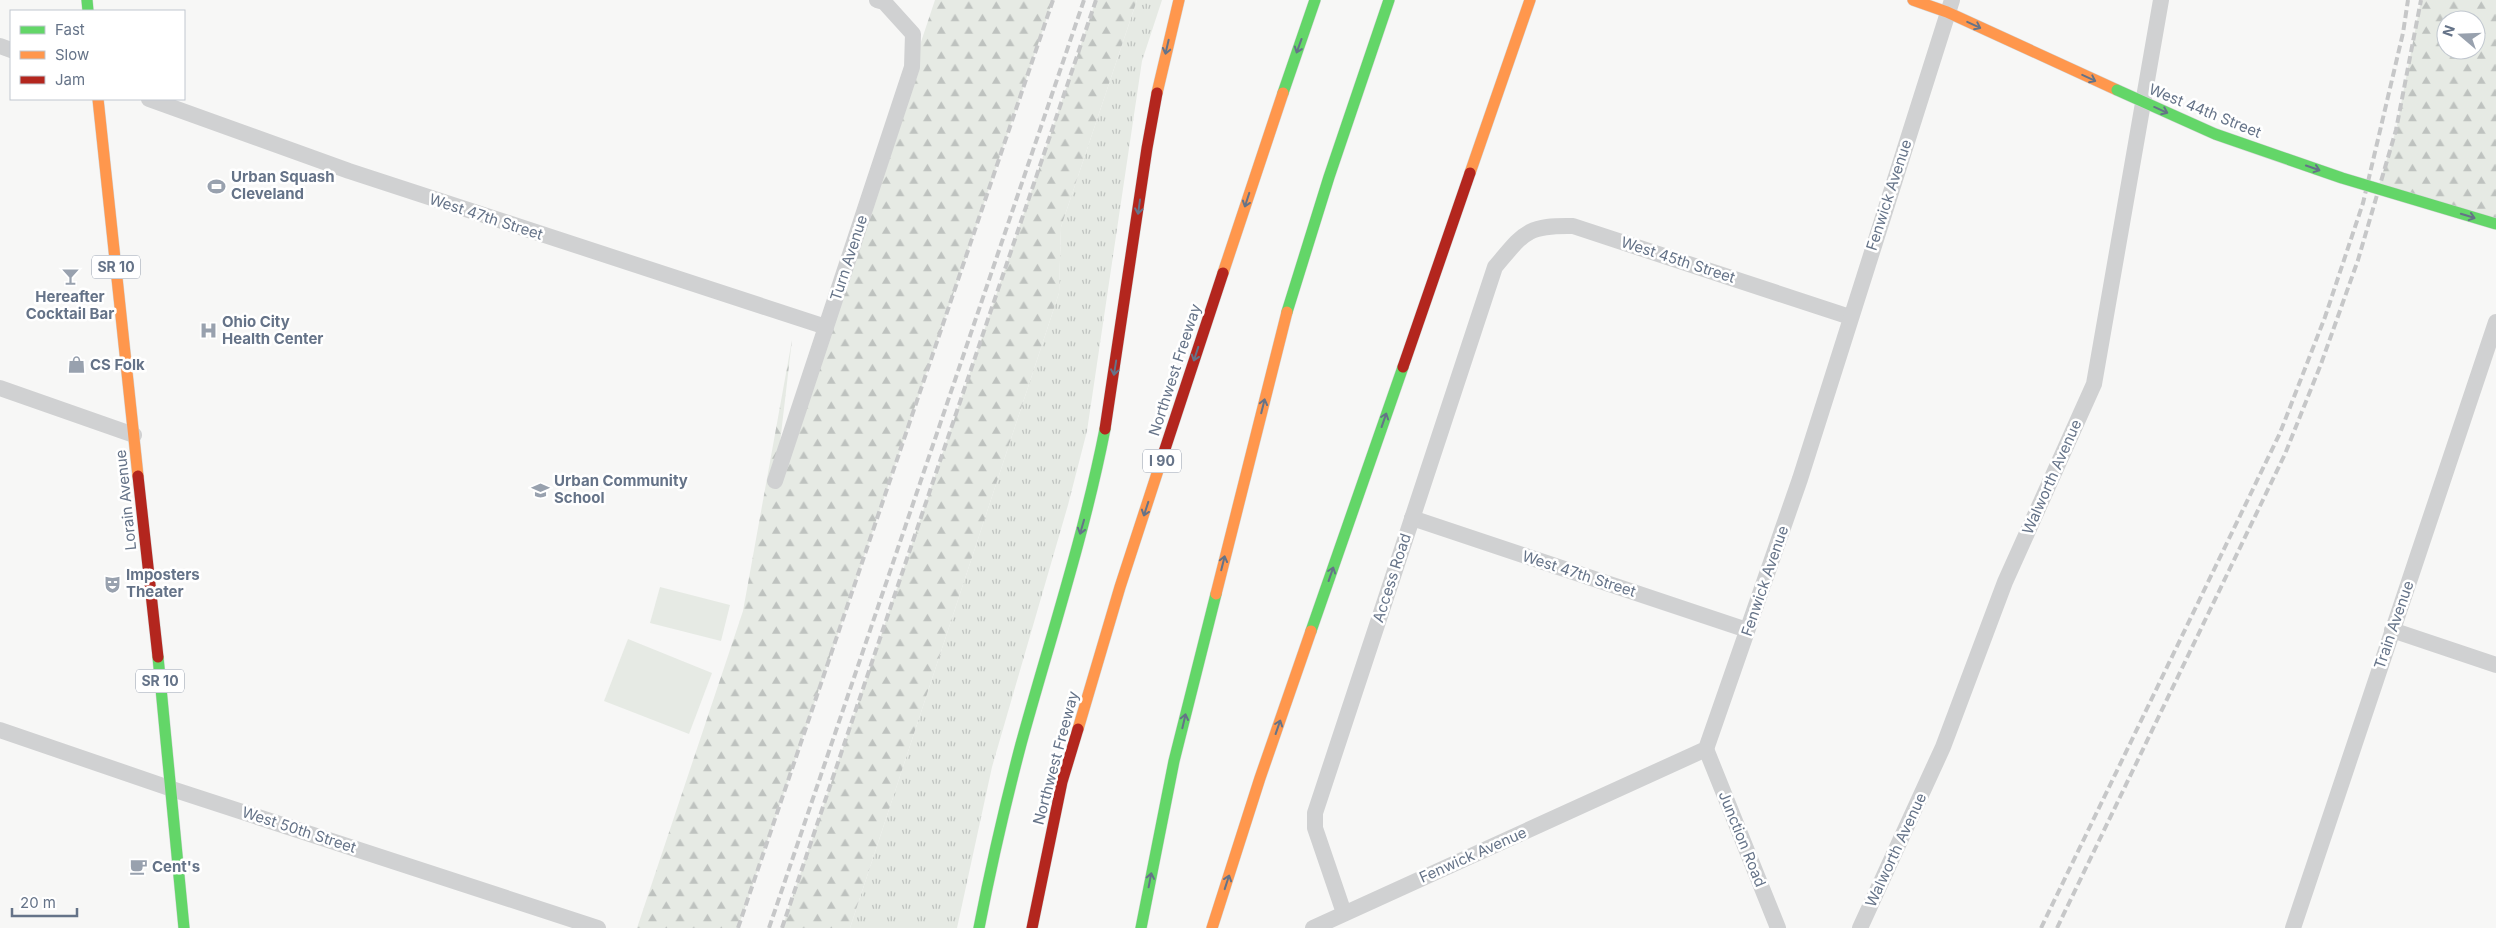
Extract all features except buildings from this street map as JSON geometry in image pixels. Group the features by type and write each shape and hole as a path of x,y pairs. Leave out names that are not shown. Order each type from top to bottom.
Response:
{"main road":[{"path":"979,928 1021,745 1090,499 1110,400 1147,148 1179,0"},
{"name":"Northwest Freeway","path":"1032,928 1062,782 1120,587 1285,85 1316,0"},
{"path":"1141,928 1174,761 1286,319 1329,177 1389,0"},
{"path":"1212,928 1260,778 1530,0"},
{"name":"West 44th Street","path":"1913,0 1949,6 2117,90 2215,134 2342,178 2496,224"},
{"name":"Lorain Avenue","path":"98,100 172,789 184,928"}],"street":[{"name":"Turn Avenue","path":"776,481 912,67 913,34 884,2 877,0"},
{"name":"Walworth Avenue","path":"1860,928 1891,865 1943,747 2006,582 2094,384 2161,0"},
{"name":"Fenwick Avenue","path":"1314,928 1706,749 1800,479 1949,6"},
{"name":"West 47th Street","path":"152,100 349,172 826,327"},
{"name":"West 45th Street","path":"1511,247 1523,234 1537,227 1573,226 1850,317"},
{"name":"Access Road","path":"1344,913 1316,828 1315,812 1495,267 1511,247"},
{"name":"Train Avenue","path":"2293,928 2496,322"},
{"path":"0,388 134,435"},
{"name":"West 47th Street","path":"1412,518 1747,630"},
{"path":"2392,630 2496,666"},
{"name":"West 50th Street","path":"0,730 172,789 598,928"},
{"name":"Junction Road","path":"1706,749 1778,928"}],"green space":[{"path":"935,0 1053,0 738,928 637,928 743,611 792,340 776,477"},
{"path":"1096,0 1137,0 1061,227 1059,293 850,928 782,928"},
{"path":"1137,0 1162,0 1142,61 1087,431 1068,505 992,767 957,928 850,928 1059,293 1061,227"},
{"path":"2421,0 2496,0 2496,224 2378,188 2396,130"},
{"path":"660,587 730,605 721,641 650,623"},
{"path":"628,639 712,673 689,734 604,701"}],"railway":[{"path":"738,928 1053,0"},
{"path":"769,928 1084,0"},
{"path":"782,928 1096,0"},
{"path":"2041,928 2280,433 2325,317 2363,203 2403,33 2408,0"},
{"path":"2057,928 2285,454 2321,364 2358,260 2396,130 2421,0"}],"traffic: fast":[{"path":"87,0 88,10"},
{"path":"1283,93 1315,0"},
{"path":"1287,312 1329,177 1389,0"},
{"path":"2117,90 2215,134 2342,178 2496,224"},
{"path":"1311,631 1403,367"},
{"path":"979,928 1015,767 1077,548 1105,429"},
{"path":"1141,928 1174,761 1216,594"},
{"path":"158,657 184,928"}],"traffic: slow":[{"path":"1157,93 1179,0"},
{"path":"1470,173 1530,0"},
{"path":"1913,0 1947,12 2117,90"},
{"path":"1223,273 1283,93"},
{"path":"98,100 138,476"},
{"path":"1216,594 1287,312"},
{"path":"1078,729 1120,587 1164,452"},
{"path":"1212,928 1260,778 1311,631"}],"traffic: jam":[{"path":"1105,429 1157,93"},
{"path":"1403,367 1470,173"},
{"path":"1164,452 1223,273"},
{"path":"138,476 158,657"},
{"path":"1032,928 1062,782 1078,729"}],"place":[{"name":"Urban Squash Cleveland","path":"217,186"},
{"name":"Hereafter Cocktail Bar","path":"70,276"},
{"name":"Ohio City Health Center","path":"208,331"},
{"name":"CS Folk","path":"76,365"},
{"name":"Urban Community School","path":"540,490"},
{"name":"Imposters Theater","path":"112,584"},
{"name":"Cent's","path":"138,867"}]}
